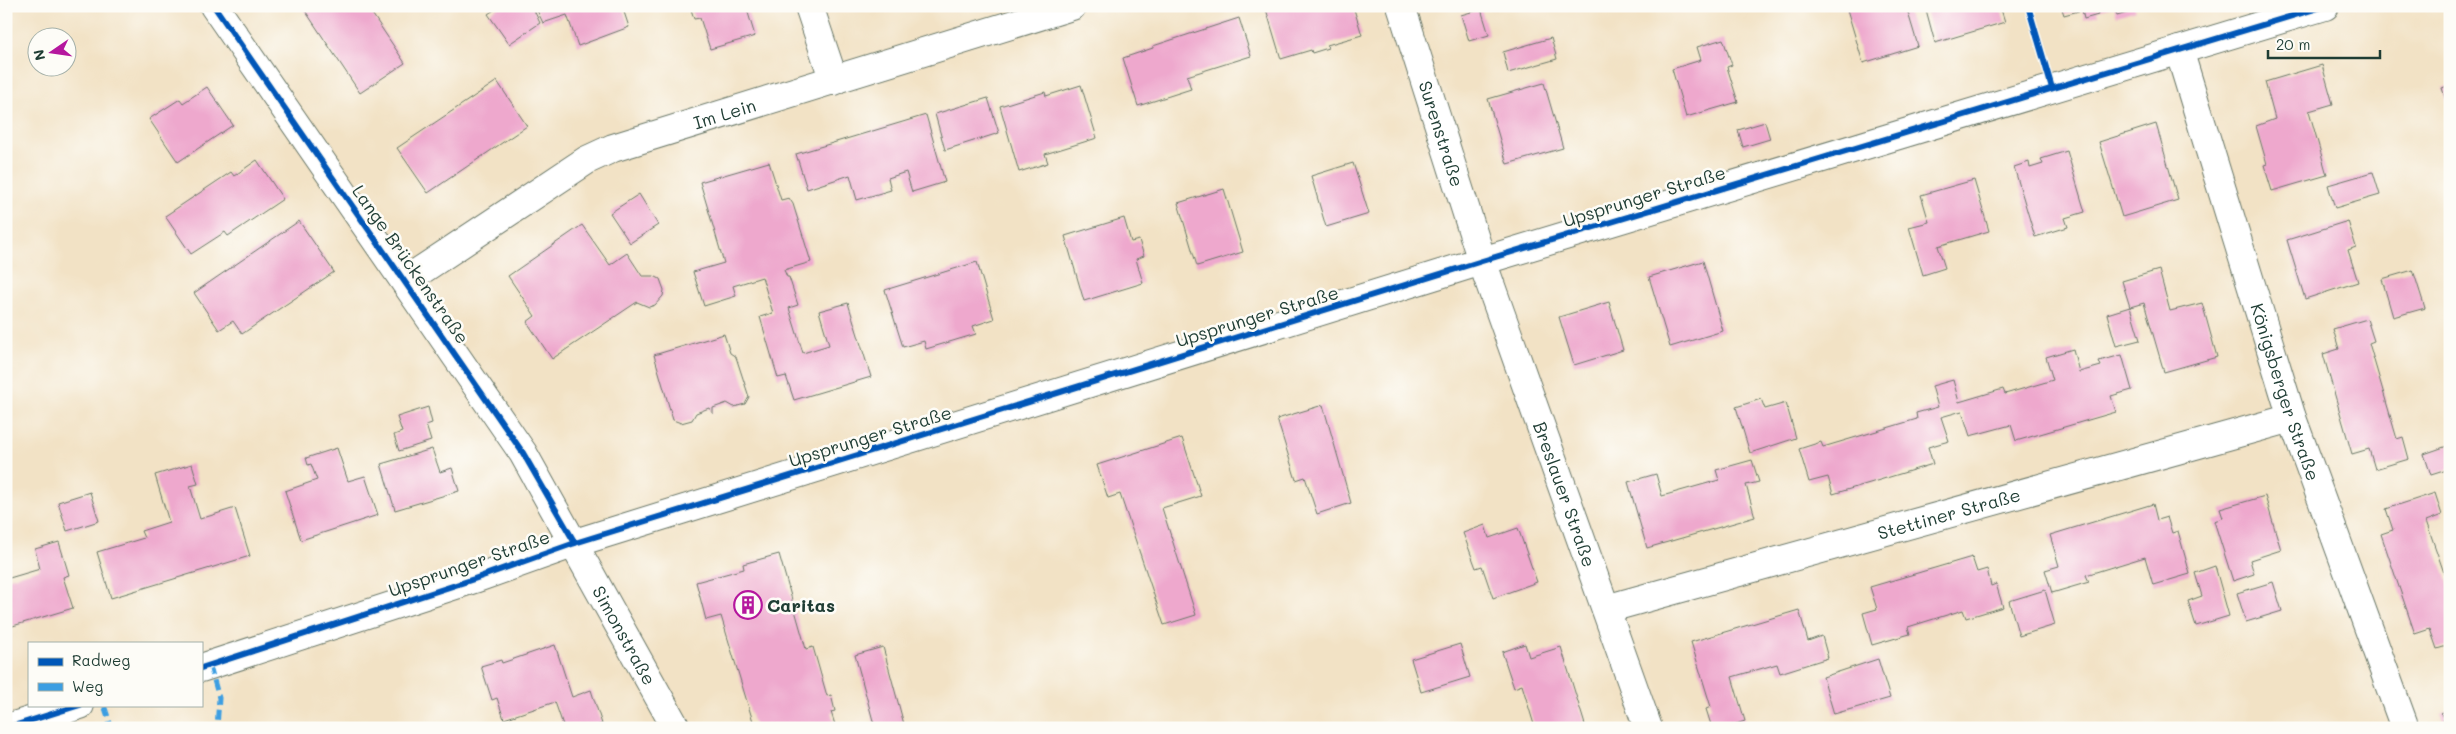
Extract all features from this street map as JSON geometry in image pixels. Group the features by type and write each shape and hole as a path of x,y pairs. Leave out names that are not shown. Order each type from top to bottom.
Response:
{"street":[{"name":"Lange Brückenstraße","path":"214,6 523,453 575,543"},
{"path":"809,6 834,81"},
{"name":"Im Lein","path":"405,281 587,160 612,148 1072,6"},
{"name":"Surenstraße","path":"1401,6 1482,261"},
{"name":"Upsprunger Straße","path":"202,668 474,579 575,543 1482,261 2325,6"},
{"name":"Königsberger Straße","path":"2179,50 2292,418 2405,728"},
{"name":"Breslauer Straße","path":"1482,261 1648,728"},
{"name":"Stettiner Straße","path":"1606,609 2292,418"},
{"name":"Simonstraße","path":"575,543 676,728"},
{"path":"7,728 77,706"}],"building":[{"path":"302,6 367,6 405,63 360,93"},
{"path":"500,6 532,6 540,23 509,44 488,14"},
{"path":"535,6 622,6 629,27 578,46 567,15 543,23"},
{"path":"690,6 746,6 755,36 710,49 700,18 694,19"},
{"path":"1274,6 1353,6 1362,35 1327,45 1328,48 1312,53 1311,50 1281,59 1266,9"},
{"path":"1846,6 1906,6 1918,46 1863,63"},
{"path":"1925,6 2000,6 2005,22 1935,43"},
{"path":"2061,6 2112,7 2097,11 2098,15 2084,19 2082,10 2064,15"},
{"path":"2114,6 2134,6 2136,10 2117,16"},
{"path":"1481,9 1489,35 1469,41 1461,15"},
{"path":"1239,18 1251,56 1187,76 1191,89 1138,106 1123,58 1153,48 1153,46"},
{"path":"1551,38 1557,59 1508,73 1503,52"},
{"path":"1723,39 1732,65 1727,67 1738,102 1686,117 1672,69 1701,60 1697,47"},
{"path":"2322,65 2333,104 2309,111 2327,175 2272,191 2264,165 2267,164 2256,126 2275,119 2265,82"},
{"path":"497,81 527,126 428,193 397,148"},
{"path":"1544,83 1563,148 1507,164 1488,99"},
{"path":"1081,85 1097,138 1045,154 1048,163 1019,172 1000,106 1045,92 1046,96"},
{"path":"2450,85 2450,110 2449,110 2442,88"},
{"path":"207,87 233,125 178,162 149,119 180,99 183,103"},
{"path":"988,98 999,133 945,150 935,114"},
{"path":"926,115 945,182 912,192 906,172 888,178 891,190 857,200 850,175 807,189 796,154"},
{"path":"1765,122 1770,139 1743,147 1738,130"},
{"path":"2156,124 2178,200 2122,217 2099,142"},
{"path":"2067,151 2085,212 2065,218 2068,227 2035,237 2014,167 2029,162 2030,168 2043,164 2041,159"},
{"path":"257,160 283,199 228,236 225,232 191,254 165,216 231,172 234,176"},
{"path":"769,162 781,200 789,198 793,204 811,262 784,270 787,277 789,277 798,305 789,308 803,353 829,345 819,311 848,303 871,377 794,400 786,376 778,378 760,317 773,313 762,277 733,286 736,296 704,306 693,272 724,263 700,182"},
{"path":"1353,163 1369,214 1326,227 1311,176"},
{"path":"2373,172 2380,195 2335,208 2328,185"},
{"path":"1974,180 1989,231 1938,246 1945,268 1923,275 1909,227 1929,222 1921,195"},
{"path":"1224,189 1243,252 1197,266 1178,203"},
{"path":"639,194 658,225 630,243 610,213"},
{"path":"1124,218 1131,242 1139,240 1144,256 1136,259 1143,283 1084,301 1065,236"},
{"path":"299,221 334,272 242,334 233,321 219,330 194,293"},
{"path":"2348,221 2356,247 2348,250 2358,282 2305,299 2287,240"},
{"path":"582,225 610,265 627,253 642,276 654,276 660,279 664,290 663,296 655,305 649,307 637,302 552,359 527,322 535,316 508,276"},
{"path":"1703,261 1723,331 1670,347 1649,277"},
{"path":"977,262 994,319 973,326 976,334 926,349 924,341 903,347 885,290"},
{"path":"2159,270 2170,311 2202,303 2217,357 2164,372 2144,303 2130,307 2122,281"},
{"path":"2413,270 2425,308 2393,317 2382,279"},
{"path":"1609,302 1623,350 1574,365 1559,317"},
{"path":"2130,307 2140,340 2116,346 2107,314"},
{"path":"2367,319 2374,341 2369,343 2397,439 2403,437 2409,459 2375,469 2369,449 2352,454 2323,354 2339,349 2333,329"},
{"path":"724,334 730,353 736,357 749,397 745,404 734,407 727,403 713,408 713,414 709,408 696,413 692,420 681,423 673,420 654,355"},
{"path":"2073,349 2079,372 2101,366 2099,361 2122,355 2132,390 2111,396 2116,412 2016,441 2011,425 1970,436 1962,411 1941,417 1949,441 1928,447 1933,464 1833,494 1828,477 1809,482 1799,449 1821,442 1823,447 1917,419 1916,413 1938,407 1932,386 1953,380 1959,402 2003,389 2005,394 2053,380 2046,357"},
{"path":"1761,399 1765,409 1786,403 1796,438 1750,453 1736,407"},
{"path":"1323,405 1351,503 1317,514 1305,477 1296,480 1277,419"},
{"path":"428,407 432,423 426,425 431,441 399,451 394,435 402,432 397,417"},
{"path":"1182,438 1201,496 1162,508 1196,615 1164,625 1120,494 1108,498 1097,465"},
{"path":"2450,445 2450,469 2431,475 2424,454"},
{"path":"337,448 348,481 365,476 378,515 301,540 285,491 317,480 311,464 308,465 306,458"},
{"path":"432,449 440,472 452,468 459,491 395,510 381,464"},
{"path":"1752,460 1759,482 1746,485 1755,517 1647,548 1628,482 1656,474 1662,496 1719,480 1716,470"},
{"path":"192,464 198,484 190,486 200,519 235,508 250,556 111,598 97,552 144,538 141,531 169,522 155,475"},
{"path":"90,492 99,521 67,531 58,502"},
{"path":"2435,493 2442,515 2426,521 2450,590 2450,645 2437,649 2430,629 2415,634 2381,534 2393,530 2386,509"},
{"path":"2265,496 2281,550 2250,560 2254,574 2233,581 2214,521 2223,518 2220,509"},
{"path":"2153,504 2157,520 2167,517 2172,533 2178,531 2190,574 2153,585 2145,557 2086,575 2089,582 2052,593 2045,570 2059,566 2050,535"},
{"path":"1485,525 1489,538 1518,528 1537,582 1493,598 1482,566 1476,568 1463,533"},
{"path":"59,542 69,575 63,577 73,608 6,628 6,579 40,569 35,549"},
{"path":"779,554 806,649 813,647 827,696 831,695 835,711 831,712 836,728 755,728 721,616 706,620 696,582 744,569 743,564"},
{"path":"1972,557 1977,572 1987,569 1991,586 1996,584 2003,607 1966,618 1963,610 1908,627 1910,634 1872,645 1863,613 1877,609 1870,587"},
{"path":"2215,566 2229,616 2196,626 2188,601 2202,596 2195,573"},
{"path":"2273,582 2282,611 2246,622 2237,593"},
{"path":"2045,590 2055,625 2019,636 2009,601"},
{"path":"1799,610 1808,641 1822,636 1828,658 1780,673 1777,664 1732,677 1745,721 1724,728 1712,728 1706,709 1711,707 1691,642"},
{"path":"1460,644 1470,677 1421,692 1411,659"},
{"path":"1525,644 1529,657 1561,647 1586,728 1535,728 1522,685 1514,688 1502,652"},
{"path":"555,645 572,697 591,690 602,724 591,728 564,728 555,702 504,719 497,698 492,700 481,666 501,660 502,663"},
{"path":"883,647 905,728 875,728 855,655"},
{"path":"1878,659 1890,698 1834,714 1823,677"},
{"path":"2450,709 2450,728 2447,728 2441,713"}],"marked path":[{"path":"210,666 219,698 217,728"},
{"path":"104,706 110,723 104,728"}],"cycle path":[{"path":"214,6 523,453 575,543"},
{"path":"2028,6 2052,88"},
{"path":"202,668 474,579 575,543 1482,261 2325,6"},
{"path":"7,728 77,706"}],"place":[{"name":"Caritas","path":"748,605"}]}
